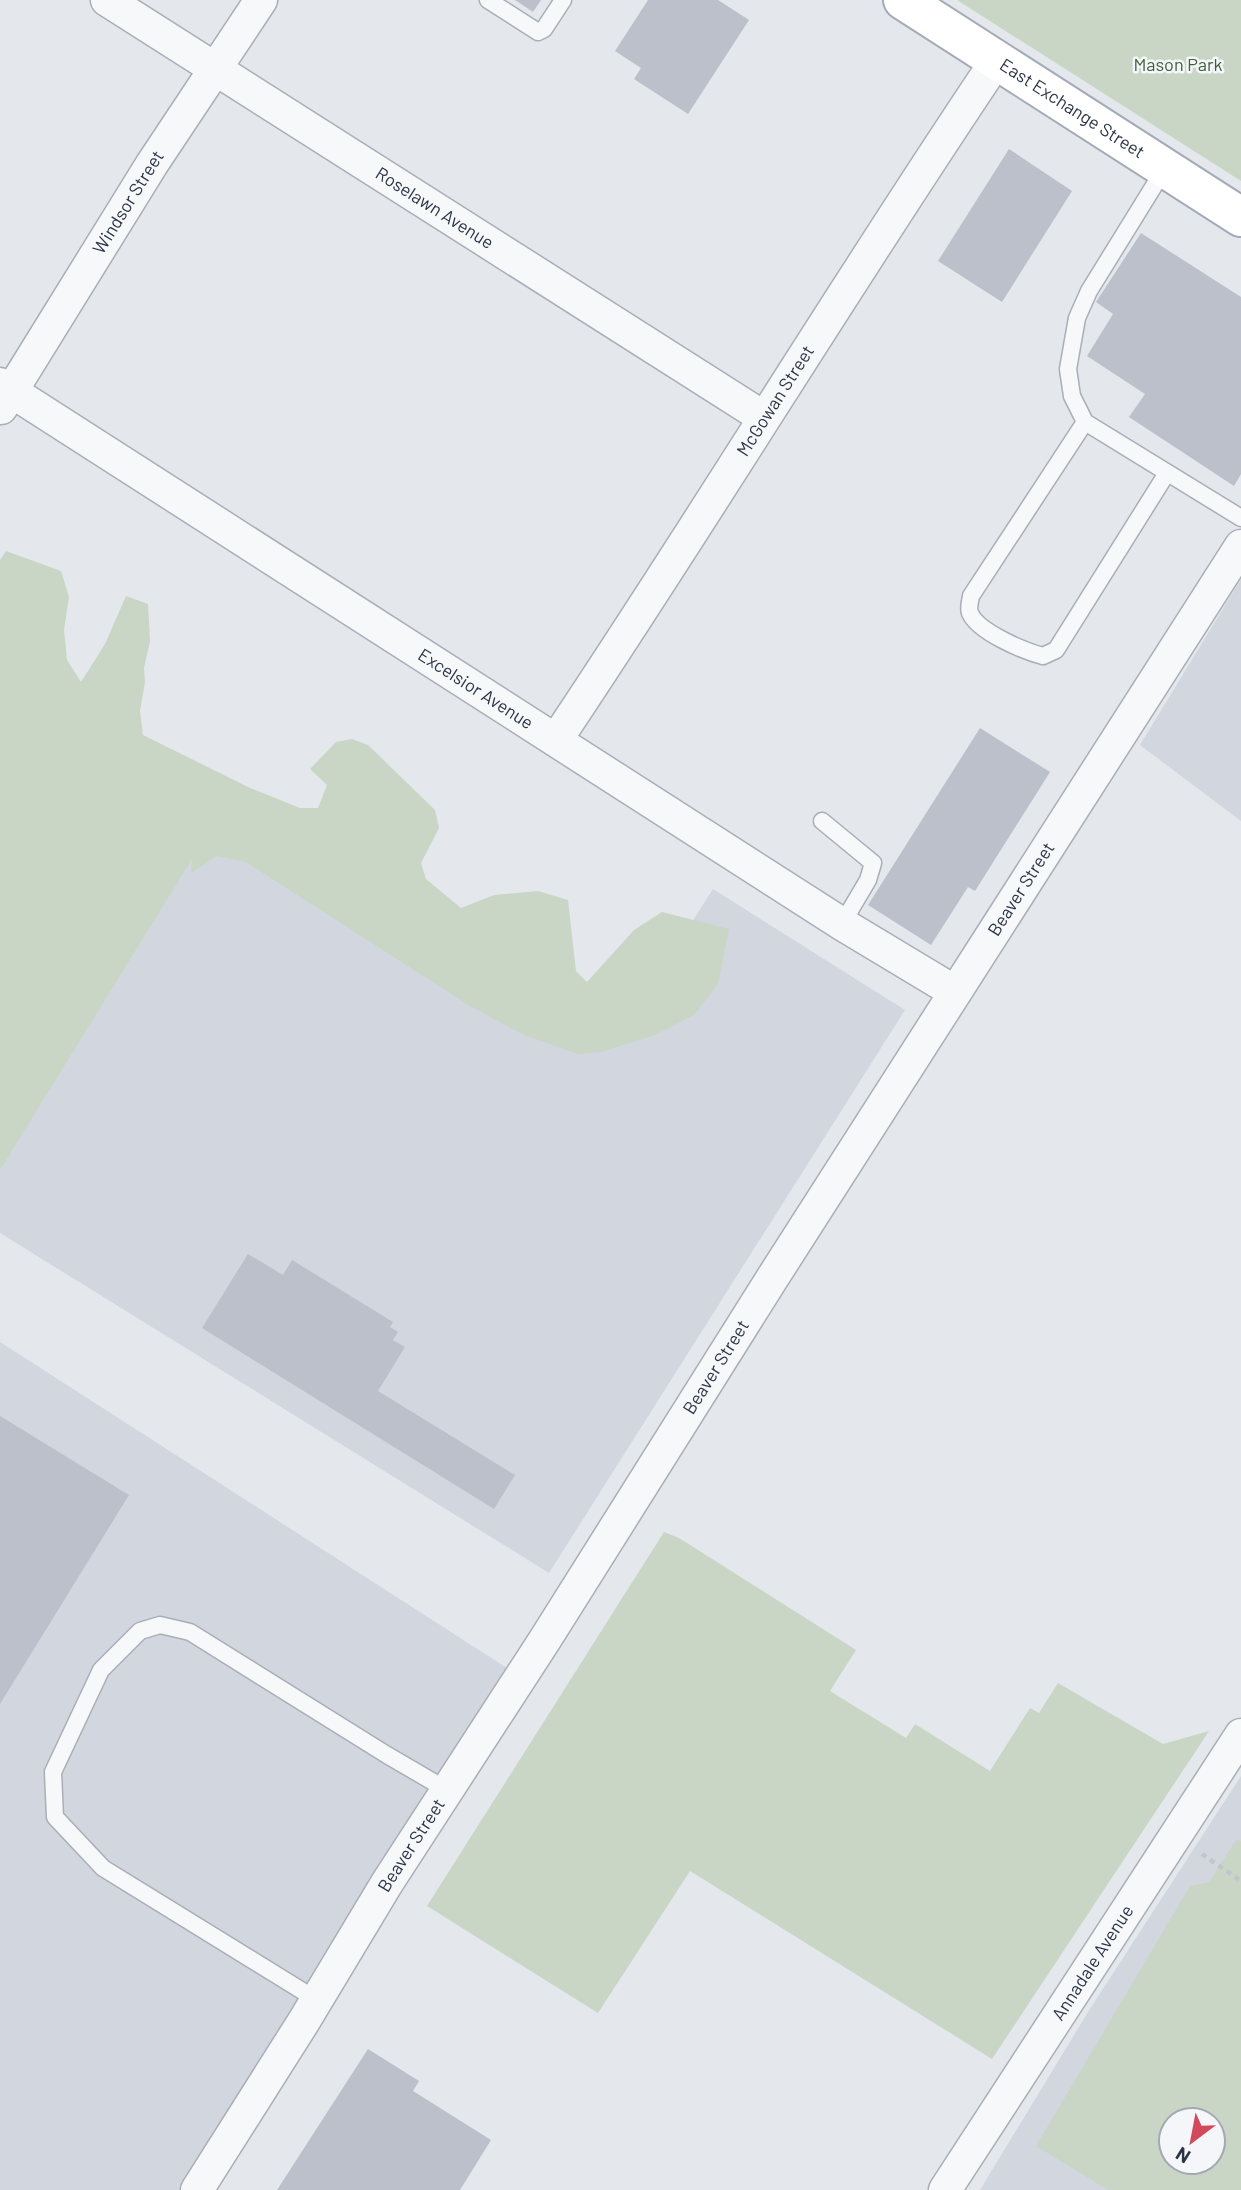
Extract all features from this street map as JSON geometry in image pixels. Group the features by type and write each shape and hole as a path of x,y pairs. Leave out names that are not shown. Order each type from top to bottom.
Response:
{"main road":[{"name":"East Exchange Street","path":"903,0 1241,217"}],"street":[{"name":"Roselawn Avenue","path":"107,0 763,417"},
{"name":"Windsor Street","path":"4,395 261,0"},
{"name":"McGowan Street","path":"556,740 931,157 997,60"},
{"name":"Excelsior Avenue","path":"4,395 954,992"},
{"name":"Beaver Street","path":"197,2190 387,1883 1241,546"},
{"name":"Annadale Avenue","path":"945,2190 1241,1735"}],"lane":[{"path":"488,0 538,32 544,29 563,0"},
{"path":"1165,168 1089,291 1077,318 1068,369 1072,396 1084,422 1241,518"},
{"path":"1084,422 971,596 969,611 977,625 1027,652 1043,656 1056,650 1167,473"},
{"path":"822,821 873,863 868,880 842,924"},
{"path":"317,2000 103,1868 55,1817 53,1772 101,1670 140,1631 160,1625 190,1632 447,1790"}],"path":[{"path":"1175,1836 1241,1881"}],"shaded area":[{"path":"1241,579 1241,821 1140,745"},
{"path":"209,821 638,1007 713,889 905,1010 549,1573 0,1233 0,1169"},
{"path":"0,1342 521,1677 197,2190 0,2190"},
{"path":"1241,1776 1241,2190 980,2190 1088,2012"}],"green space":[{"name":"Mason Park","path":"957,0 1241,0 1241,181"},
{"path":"6,551 61,571 69,597 64,630 67,660 81,682 105,644 126,596 148,604 150,641 144,668 145,682 140,711 143,735 248,787 300,808 318,808 327,785 310,769 336,742 352,739 368,745 435,810 439,828 421,863 426,879 461,908 494,895 538,891 568,900 576,971 587,982 634,930 662,912 729,929 718,984 694,1015 655,1035 601,1052 578,1054 524,1035 470,1006 246,862 217,856 191,873 192,859 0,1170 0,560"},
{"path":"664,1532 679,1538 856,1650 830,1691 906,1738 915,1724 990,1771 1030,1708 1039,1713 1058,1683 1163,1744 1209,1731 992,2059 690,1871 598,2013 427,1906"},
{"path":"1236,1840 1241,1841 1241,2190 1108,2190 1036,2146 1190,1886 1209,1882"}],"building":[{"path":"515,0 541,0 533,12"},
{"path":"648,0 718,0 749,20 688,114 634,79 641,68 615,51"},
{"path":"1009,149 1072,191 1002,302 938,261"},
{"path":"1141,233 1241,297 1241,474 1234,486 1129,417 1145,394 1087,356 1113,314 1096,302"},
{"path":"980,728 1050,772 975,891 968,887 931,945 868,905"},
{"path":"248,1254 283,1275 292,1260 393,1322 390,1327 398,1332 393,1340 405,1347 378,1391 515,1475 494,1509 202,1328"},
{"path":"0,1416 129,1495 0,1704"},
{"path":"368,2049 419,2081 413,2091 491,2140 460,2190 277,2190"}]}
